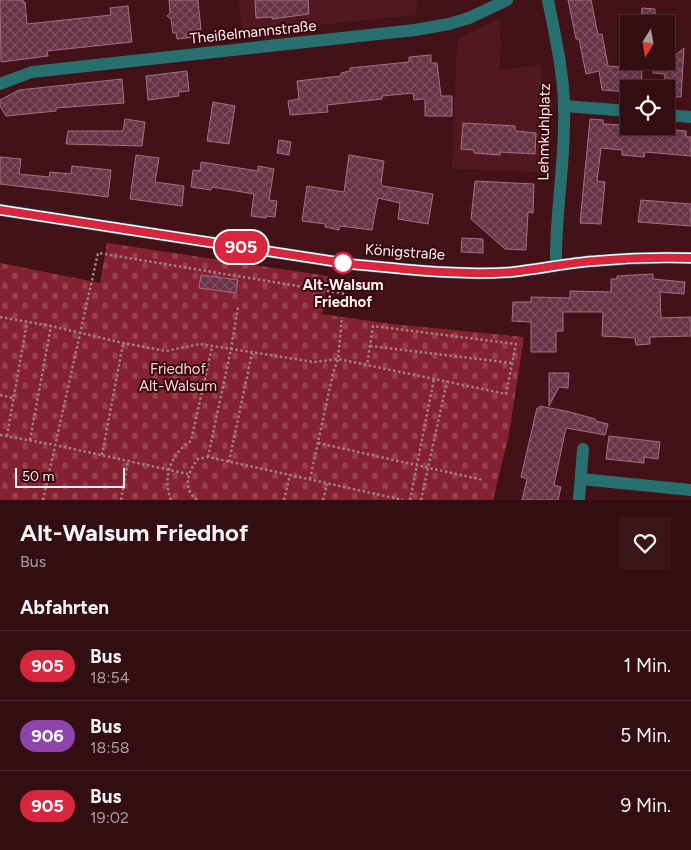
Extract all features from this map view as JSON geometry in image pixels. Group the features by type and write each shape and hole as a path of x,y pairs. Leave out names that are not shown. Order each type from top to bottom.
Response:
{"street":[{"name":"Theißelmannstraße","path":"0,84 32,72 414,30 456,22 507,0"},
{"name":"Lehmkuhlplatz","path":"548,0 561,71 564,106 564,143 555,244 556,265"},
{"path":"564,106 620,110"},
{"path":"675,115 691,117"},
{"name":"Königstraße","path":"0,210 351,264 472,273 512,272 556,265 646,257 691,258"},
{"path":"579,500 582,449"},
{"path":"581,479 691,490"}],"path":[{"path":"43,500 98,253 346,294"},
{"path":"208,457 238,307"},
{"path":"0,317 166,351 200,344 314,362 338,359 366,365 434,379 447,381 506,394 516,344 373,326 366,365"},
{"path":"310,479 333,373 338,359 342,317"},
{"path":"6,436 27,322"},
{"path":"30,440 51,326"},
{"path":"102,455 123,343"},
{"path":"171,500 168,486 169,470 175,455 182,446 191,441 212,346"},
{"path":"370,346 512,363"},
{"path":"229,462 252,352"},
{"path":"410,500 434,379"},
{"path":"421,500 447,381"},
{"path":"0,395 13,398"},
{"path":"0,435 188,474"},
{"path":"318,444 483,480"},
{"path":"197,500 192,496 188,488 188,474 198,460 208,457 404,500"},
{"path":"121,500 128,461"},
{"path":"284,500 290,475"},
{"path":"323,500 327,484"}],"shaded area":[{"path":"239,0 417,0 416,15 242,33"},
{"path":"499,19 501,46 499,70 541,65 544,117 541,172 452,169 457,39"}],"green space":[{"name":"Friedhof Alt-Walsum","path":"107,243 328,276 322,314 392,324 524,337 509,434 493,500 0,500 0,263 100,283"}],"building":[{"path":"0,0 23,0 23,3 25,2 27,24 111,15 110,8 128,6 132,42 47,51 48,56 1,62"},
{"path":"169,0 198,0 201,30 196,30 196,37 177,39 176,33 173,33 171,19 167,16 170,13"},
{"path":"255,0 308,0 309,14 272,19 272,17 256,18"},
{"path":"568,0 591,0 598,35 602,34 608,66 620,67 620,70 642,70 641,80 620,80 620,91 602,90 599,71 586,74 579,39 576,39"},
{"path":"642,8 655,9 655,15 642,15"},
{"path":"684,48 681,97 675,97 675,80 665,80 665,74 653,73 653,70 675,70 675,55"},
{"path":"431,55 431,63 437,63 441,96 452,96 452,116 425,116 425,99 414,100 413,93 382,96 382,99 327,105 328,112 290,115 288,101 299,99 297,81 341,76 341,73 350,71 350,68 409,62 409,57"},
{"path":"187,71 189,91 178,92 179,96 148,100 146,76"},
{"path":"122,79 124,103 56,108 56,111 6,116 0,106 0,100 19,90"},
{"path":"213,102 235,106 229,144 207,141"},
{"path":"125,119 145,122 142,146 66,144 68,131 123,131"},
{"path":"590,119 603,120 603,124 620,125 620,135 675,135 675,130 686,131 686,137 691,137 691,156 645,152 644,157 622,155 622,150 601,148 597,181 605,182 601,224 580,223"},
{"path":"463,123 515,126 515,131 536,133 535,154 500,152 500,155 474,153 474,150 461,149"},
{"path":"279,140 291,142 289,155 277,153"},
{"path":"136,155 159,158 155,182 184,186 182,206 130,199"},
{"path":"349,155 384,161 381,184 383,186 433,194 428,224 398,219 400,203 378,198 372,230 340,226 339,230 325,227 325,224 302,221 307,186 344,192"},
{"path":"0,157 21,159 19,174 49,177 50,172 71,174 72,166 111,170 108,197 0,184"},
{"path":"201,162 258,171 258,166 274,169 269,200 277,201 275,217 251,216 254,194 212,187 211,190 191,187 193,170 200,171"},
{"path":"475,181 534,184 533,213 528,212 526,250 505,249 471,219"},
{"path":"641,200 691,204 691,226 638,222"},
{"path":"462,238 483,239 483,253 461,252"},
{"path":"653,274 653,279 685,282 684,294 660,292 661,318 691,317 691,336 650,337 650,344 636,345 635,338 602,336 603,312 563,312 563,331 556,331 556,352 531,352 531,322 512,321 513,302 531,302 531,297 570,298 570,291 611,292 611,279 617,279 617,276"},
{"path":"201,275 238,280 236,293 199,288"},
{"path":"549,373 569,373 568,388 559,387 549,406"},
{"path":"540,406 570,412 608,424 605,435 566,428 554,485 561,487 558,500 522,500 527,479 521,477 537,408"},
{"path":"609,436 660,442 658,459 644,457 644,463 606,459"}],"bus line":[{"name":"905","path":"0,210 351,264 401,269 472,273 512,272 556,265 646,257 691,258"}],"place":[{"name":"Alt-Walsum Friedhof","path":"343,263"}]}
